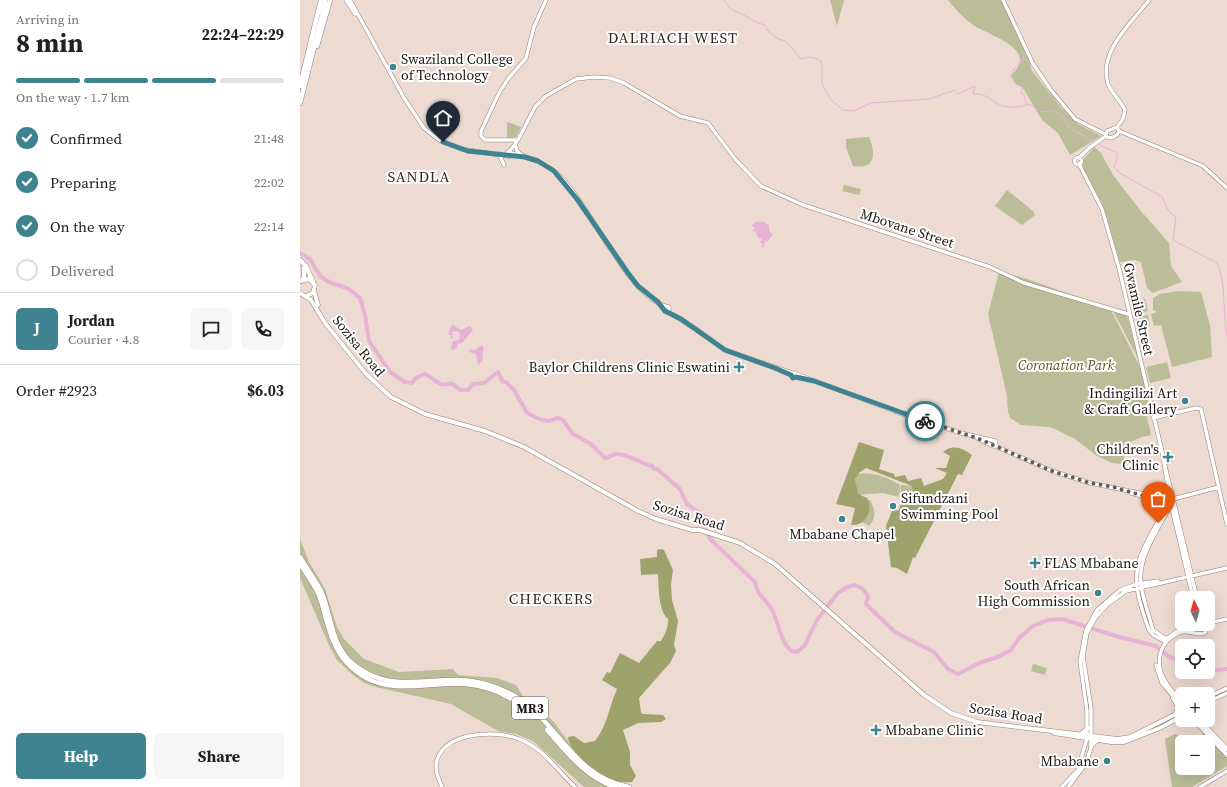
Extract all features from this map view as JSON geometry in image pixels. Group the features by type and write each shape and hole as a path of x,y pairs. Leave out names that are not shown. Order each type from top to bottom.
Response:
{"highway":[{"path":"300,103 325,0"},
{"path":"307,76 324,28 330,0"},
{"path":"300,86 320,2"},
{"path":"300,261 306,266 313,282"},
{"path":"300,261 305,273 300,282"},
{"name":"MR3","path":"300,557 320,590 334,634 345,655 365,672 383,680 400,685"},
{"name":"MR3","path":"300,564 318,595 329,632 340,654 355,671 374,681 400,685 468,684 481,686 504,695 531,713 579,766 591,776 615,787"},
{"name":"MR3","path":"407,685 471,681 483,683 509,693 532,710 586,767 609,781 629,787"}],"main road":[{"path":"346,0 357,16 411,111 424,128 439,140 454,147 468,151 510,154 544,164 560,177 638,286 665,308 725,350 894,411 994,444 1052,471 1090,483 1113,487 1171,503 1202,492 1219,488"},
{"path":"350,0 357,16"},
{"path":"518,140 489,141 482,139 481,131 496,99 508,79 526,58 534,27 546,0"},
{"path":"1003,0 1033,64 1075,119 1106,134"},
{"path":"1075,119 1106,134 1108,138 1114,136 1123,119 1125,110 1108,84 1107,63 1116,44 1149,0"},
{"name":"Mbovane Street","path":"518,140 535,107 546,96 576,79 594,77 610,78 624,83 680,116 705,122 713,128 736,160 761,186 803,205 990,267 1024,283 1128,314"},
{"path":"1097,141 1106,134 1118,129 1203,166 1227,188"},
{"path":"1097,141 1098,130"},
{"path":"510,154 518,140"},
{"name":"Gwamile Street","path":"1097,141 1079,158 1081,160 1079,164 1102,209 1119,268 1128,314 1164,463 1171,503 1195,591"},
{"path":"515,145 517,151 524,157"},
{"path":"492,153 510,154"},
{"path":"499,154 504,165"},
{"path":"300,282 307,279 315,285 315,299 321,317"},
{"path":"306,296 311,295 314,291"},
{"path":"300,293 306,296 314,304 321,317"},
{"name":"Sozisa Road","path":"321,317 378,387 405,406 425,414 499,436 524,447 638,511 692,530 700,530 714,534 740,543 757,552 775,564 829,610 924,695 951,713 977,722 1050,731 1061,735 1091,736 1109,739 1130,738 1174,715"},
{"path":"1153,418 1199,408 1203,416 1227,524"},
{"path":"1146,502 1158,499"},
{"path":"1165,642 1152,635 1149,630 1139,586 1139,561 1171,503"},
{"name":"Gwamile Street","path":"1171,503 1190,576 1192,591"},
{"path":"1062,787 1078,770 1091,736 1080,661 1090,623 1114,598 1126,591 1139,586 1227,568"},
{"path":"1217,621 1227,619"},
{"path":"1068,787 1085,764 1091,746 1091,708 1083,661 1083,650 1087,630"},
{"path":"1174,715 1178,710 1174,698 1159,676 1156,664 1159,653 1165,642 1179,631"},
{"path":"1165,642 1181,632 1187,631 1204,634 1206,631"},
{"path":"1159,653 1159,666 1162,675 1169,688 1175,694"},
{"path":"1215,694 1227,688"},
{"path":"1215,699 1227,693"},
{"path":"1087,711 1091,708"},
{"name":"Sozisa Road","path":"1091,736 1118,742 1128,741 1160,728 1175,720"},
{"path":"1201,727 1227,755"},
{"path":"1206,727 1227,749"},
{"path":"442,787 437,776 436,765 440,754 444,749 459,739 487,734 511,736 532,746 546,756 575,787"},
{"path":"1081,736 1091,736"},
{"path":"1081,736 1091,736"},
{"path":"1200,787 1227,771"}],"green space":[{"path":"830,0 844,0 837,26"},
{"path":"948,0 1003,0 1024,45 1032,71 1061,107 1078,124 1101,136 1070,155 1058,133 1042,120 1023,88 1016,84 1011,75 1018,66 1020,58 1017,51 1001,39 975,26 960,14"},
{"path":"507,122 521,127 516,137 507,138"},
{"path":"869,137 873,149 870,163 861,166 853,166 846,147 846,139"},
{"path":"1094,147 1101,153 1113,175 1140,210 1169,243 1171,266 1182,282 1153,293 1147,288 1141,262 1134,260 1120,262 1102,203 1083,168 1084,159"},
{"path":"844,185 861,189 859,195 842,191"},
{"path":"1007,190 1033,211 1035,215 1022,225 995,206"},
{"name":"Coronation Park","path":"999,272 1024,278 1110,308 1143,373 1149,401 1145,407 1151,435 1142,437 1129,444 1121,464 1112,463 1097,456 1075,439 1055,429 1049,427 1021,425 1010,418 1007,396 988,314"},
{"path":"1179,291 1201,292 1210,325 1212,357 1172,367 1161,325 1154,326 1151,314 1157,312 1153,310 1153,298 1160,294"},
{"path":"1145,299 1148,311 1136,314 1134,302"},
{"path":"1114,311 1127,315 1139,360 1114,313"},
{"path":"1148,315 1150,326 1139,329 1136,318"},
{"path":"1167,362 1171,378 1150,383 1146,367"},
{"path":"859,442 884,450 879,469 894,474 895,477 905,475 908,481 921,478 924,486 943,479 947,473 935,468 946,468 950,456 943,452 950,448 958,448 965,450 972,455 962,475 958,474 915,558 913,557 907,574 897,568 891,567 886,526 892,511 899,510 902,500 915,497 912,486 866,468 860,472 855,479 858,494 867,498 870,507 864,520 856,525 851,525 855,508 836,504"},
{"path":"858,474 880,476 900,485 899,497 883,493 857,495 855,478"},
{"path":"901,485 914,486 913,498 900,497"},
{"path":"870,500 873,507 874,517 869,526 862,522 866,501"},
{"path":"300,539 309,562 325,589 337,627 344,639 364,659 399,672 453,669 458,675 497,678 516,685 524,698 554,722 570,744 609,787 584,787 533,741 516,734 498,731 451,704 376,687 364,683 352,674 337,660 300,578"},
{"path":"657,550 664,550 673,570 671,585 672,600 678,621 674,645 676,651 670,663 639,698 641,713 663,715 666,719 661,722 638,723 623,730 630,752 630,765 636,776 632,782 611,780 600,775 588,765 572,747 568,737 574,736 584,743 595,741 605,723 617,689 602,680 607,672 610,673 620,653 639,663 657,641 661,641 664,636 668,619 662,610 658,574 641,575 640,559 657,557"},
{"path":"1033,664 1047,668 1045,675 1031,671"},
{"path":"1175,734 1178,735 1175,735 1175,775 1212,775 1192,787 1172,787 1165,739"},
{"path":"1215,745 1227,758 1227,766 1215,773"}],"shaded area":[{"path":"756,222 764,222 769,226 769,231 773,234 767,243 765,240 764,247 761,247 763,245 760,242 762,239 758,238 756,232 752,231 755,228 752,225"},
{"path":"452,324 461,330 470,326 473,330 463,342 458,344 456,349 452,350 451,347 453,341 459,340 460,334 457,331 452,332 453,339 451,338 451,335 448,335"},
{"path":"482,345 484,349 482,354 483,360 478,365 476,354 469,352 470,349 474,350"}],"waterway":[{"path":"724,0 733,10 765,25 767,30 778,39 786,41 801,59 810,57 820,60 822,65 822,84 831,100 843,110 854,111 871,103 929,99 955,90 958,94 961,93"},
{"path":"1023,53 1024,59 1012,71 1011,77 1015,84 1023,87 1021,93 1024,95 1026,104"},
{"path":"962,92 975,86 973,94 986,96 999,105 1016,107 1029,104 1045,112 1051,110 1062,116 1069,127 1095,143"},
{"path":"1098,144 1117,153 1117,161 1114,167 1120,173 1162,197 1168,210 1176,218 1173,240 1217,263 1222,280 1227,336"},
{"path":"300,253 310,259 320,276 329,282 349,289 360,298 365,315 369,341 390,372 405,382 412,383 416,378 425,374 440,384 451,383 461,390 468,390 473,384 484,383 498,372 503,382 506,382 514,390 527,413 539,419 548,421 558,418 563,420 573,434 591,444 605,458 615,454 622,454 657,469 680,489 687,504 708,519 708,523 704,526 710,539 755,582 759,593 774,613 784,641 791,651 797,652 805,645 817,620 837,594 845,588 854,585 863,589 868,596 866,604 895,632 934,652 948,669 958,674 979,663 998,657 1011,650 1019,638 1033,626 1048,620 1062,619 1119,637 1156,646 1168,656 1175,659"},
{"path":"1215,670 1227,669"}],"way so far":[{"path":"925,421 977,438 991,444 992,446 1012,453 1052,471 1090,483 1113,487 1168,503 1158,523"}],"place":[{"name":"Swaziland College of Technology","path":"393,67"},
{"name":"Baylor Childrens Clinic Eswatini","path":"739,367"},
{"name":"Indingilizi Art & Craft Gallery","path":"1185,401"},
{"name":"Children's Clinic","path":"1168,457"},
{"name":"Sifundzani Swimming Pool","path":"893,506"},
{"name":"Mbabane Chapel","path":"842,519"},
{"name":"FLAS Mbabane","path":"1035,563"},
{"name":"South African High Commission","path":"1098,593"},
{"name":"Mbabane Clinic","path":"876,730"},
{"name":"Mbabane","path":"1107,761"}],"district":[{"name":"DALRIACH WEST","path":"673,38"},
{"name":"SANDLA","path":"419,177"},
{"name":"CHECKERS","path":"551,599"}],"route":[{"path":"443,142 468,151 492,153 508,157 522,156 538,161 554,171 577,199 638,286 658,302 666,312 676,315 725,350 775,368 791,375 793,378 796,377 814,381 925,421"}]}
